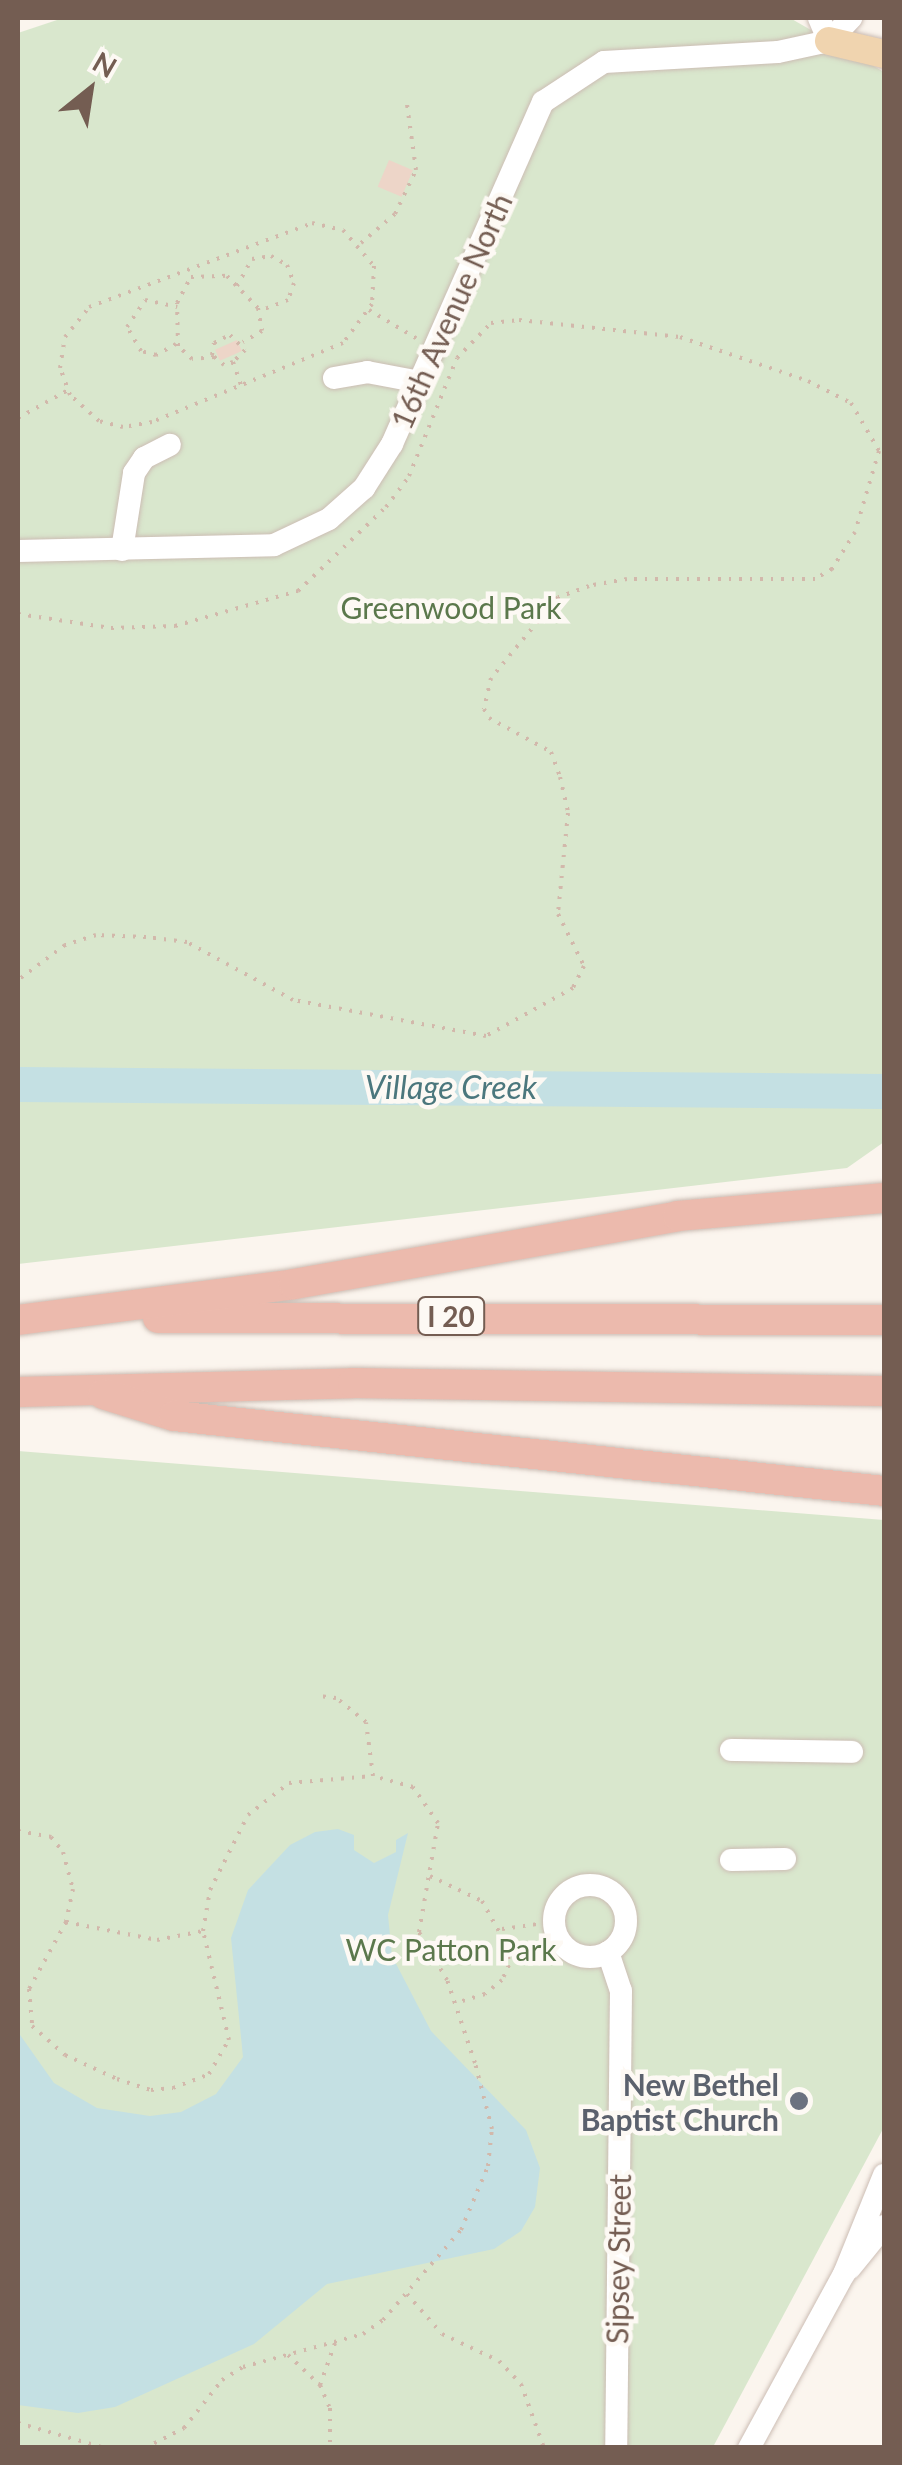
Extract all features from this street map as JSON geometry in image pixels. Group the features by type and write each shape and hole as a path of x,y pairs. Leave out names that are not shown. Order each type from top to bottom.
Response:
{"highway":[{"path":"836,1198 884,1173"},
{"path":"18,1320 294,1284 678,1216 836,1198 884,1198"},
{"name":"I 20","path":"18,1320 884,1320"},
{"path":"77,1386 174,1416 884,1491"},
{"name":"I 20","path":"18,1392 77,1386 884,1391"}],"main road":[{"path":"824,29 884,54"}],"street":[{"path":"824,29 851,18"},
{"name":"16th Avenue North","path":"18,551 274,545 329,519 364,488 420,382 542,102 564,82 604,62 778,52 824,29"},
{"path":"334,378 367,372 420,382"},
{"path":"122,550 134,473 144,458 170,445"},
{"path":"732,1750 852,1752"},
{"path":"731,1860 785,1860"},
{"name":"Sipsey Street","path":"608,1952 621,1991 616,2448"},
{"path":"749,2448 844,2274 884,2175"},
{"path":"844,2274 884,2226"}],"path":[{"path":"360,244 395,214 416,170 407,104"},
{"path":"312,223 343,230 360,244 374,266 369,310 343,343 241,385 122,427 85,412 68,390 60,368 65,337 89,307 312,223"},
{"path":"237,286 252,260 271,256 287,266 294,283 288,300 281,308 260,311"},
{"path":"193,265 197,274"},
{"path":"214,357 220,338 243,342 258,338 265,322 260,311 227,276 197,274 184,285 177,307 178,342 192,360 214,357 224,366 246,350 243,342"},
{"path":"177,307 146,300 126,327 134,346 148,354 165,353 178,342"},
{"path":"369,310 436,348"},
{"path":"18,614 111,628 176,626 298,591 398,492 457,358 491,324 519,320 680,337 808,381 851,403 879,450 856,532 832,569 815,579 628,579 589,586 558,597 491,678 484,709 489,718 551,752 560,777 568,814 558,914 584,966 573,988 486,1036 293,1000 186,942 146,937 96,935 65,945 18,980"},
{"path":"233,362 241,385"},
{"path":"18,418 68,390"},
{"path":"318,1696 336,1698 366,1722 373,1776"},
{"path":"18,1831 51,1837 63,1852 73,1889 66,1922 29,1989 32,2026 64,2055 151,2090 209,2074 228,2040 203,1931 228,1847 267,1794 314,1777 396,1778 428,1802 439,1846 419,1932 455,2003 476,2063 492,2129 488,2166 460,2230 384,2320 336,2342 222,2380 184,2428 146,2448"},
{"path":"430,1876 482,1901 502,1929 509,1965 502,1980 485,1994 455,2003"},
{"path":"66,1922 157,1940 203,1931"},
{"path":"502,1929 537,1924"},
{"path":"408,2294 442,2334 498,2361 522,2384 544,2448"},
{"path":"320,2385 336,2342"},
{"path":"288,2355 320,2385 330,2408 330,2448"},
{"path":"18,2423 105,2448"}],"green space":[{"name":"Greenwood Park","path":"63,18 790,18 884,72 884,1142 847,1168 18,1264 18,33"},
{"name":"WC Patton Park","path":"18,1451 884,1520 884,2127 713,2447 18,2448"}],"water":[{"path":"338,1829 354,1835 354,1850 374,1863 396,1852 396,1840 408,1833 388,1915 392,1956 431,2031 526,2130 540,2168 535,2207 521,2231 494,2249 327,2284 254,2344 115,2407 78,2413 18,2405 18,2032 54,2083 97,2108 150,2116 181,2112 216,2094 243,2057 231,1938 248,1890 290,1845 315,1832"}],"building":[{"path":"389,160 413,170 402,197 378,187"},
{"path":"237,340 242,351 220,361 215,350"}],"waterway":[{"name":"Village Creek","path":"18,1084 884,1091"}],"place":[{"name":"New Bethel Baptist Church","path":"799,2101"}]}
